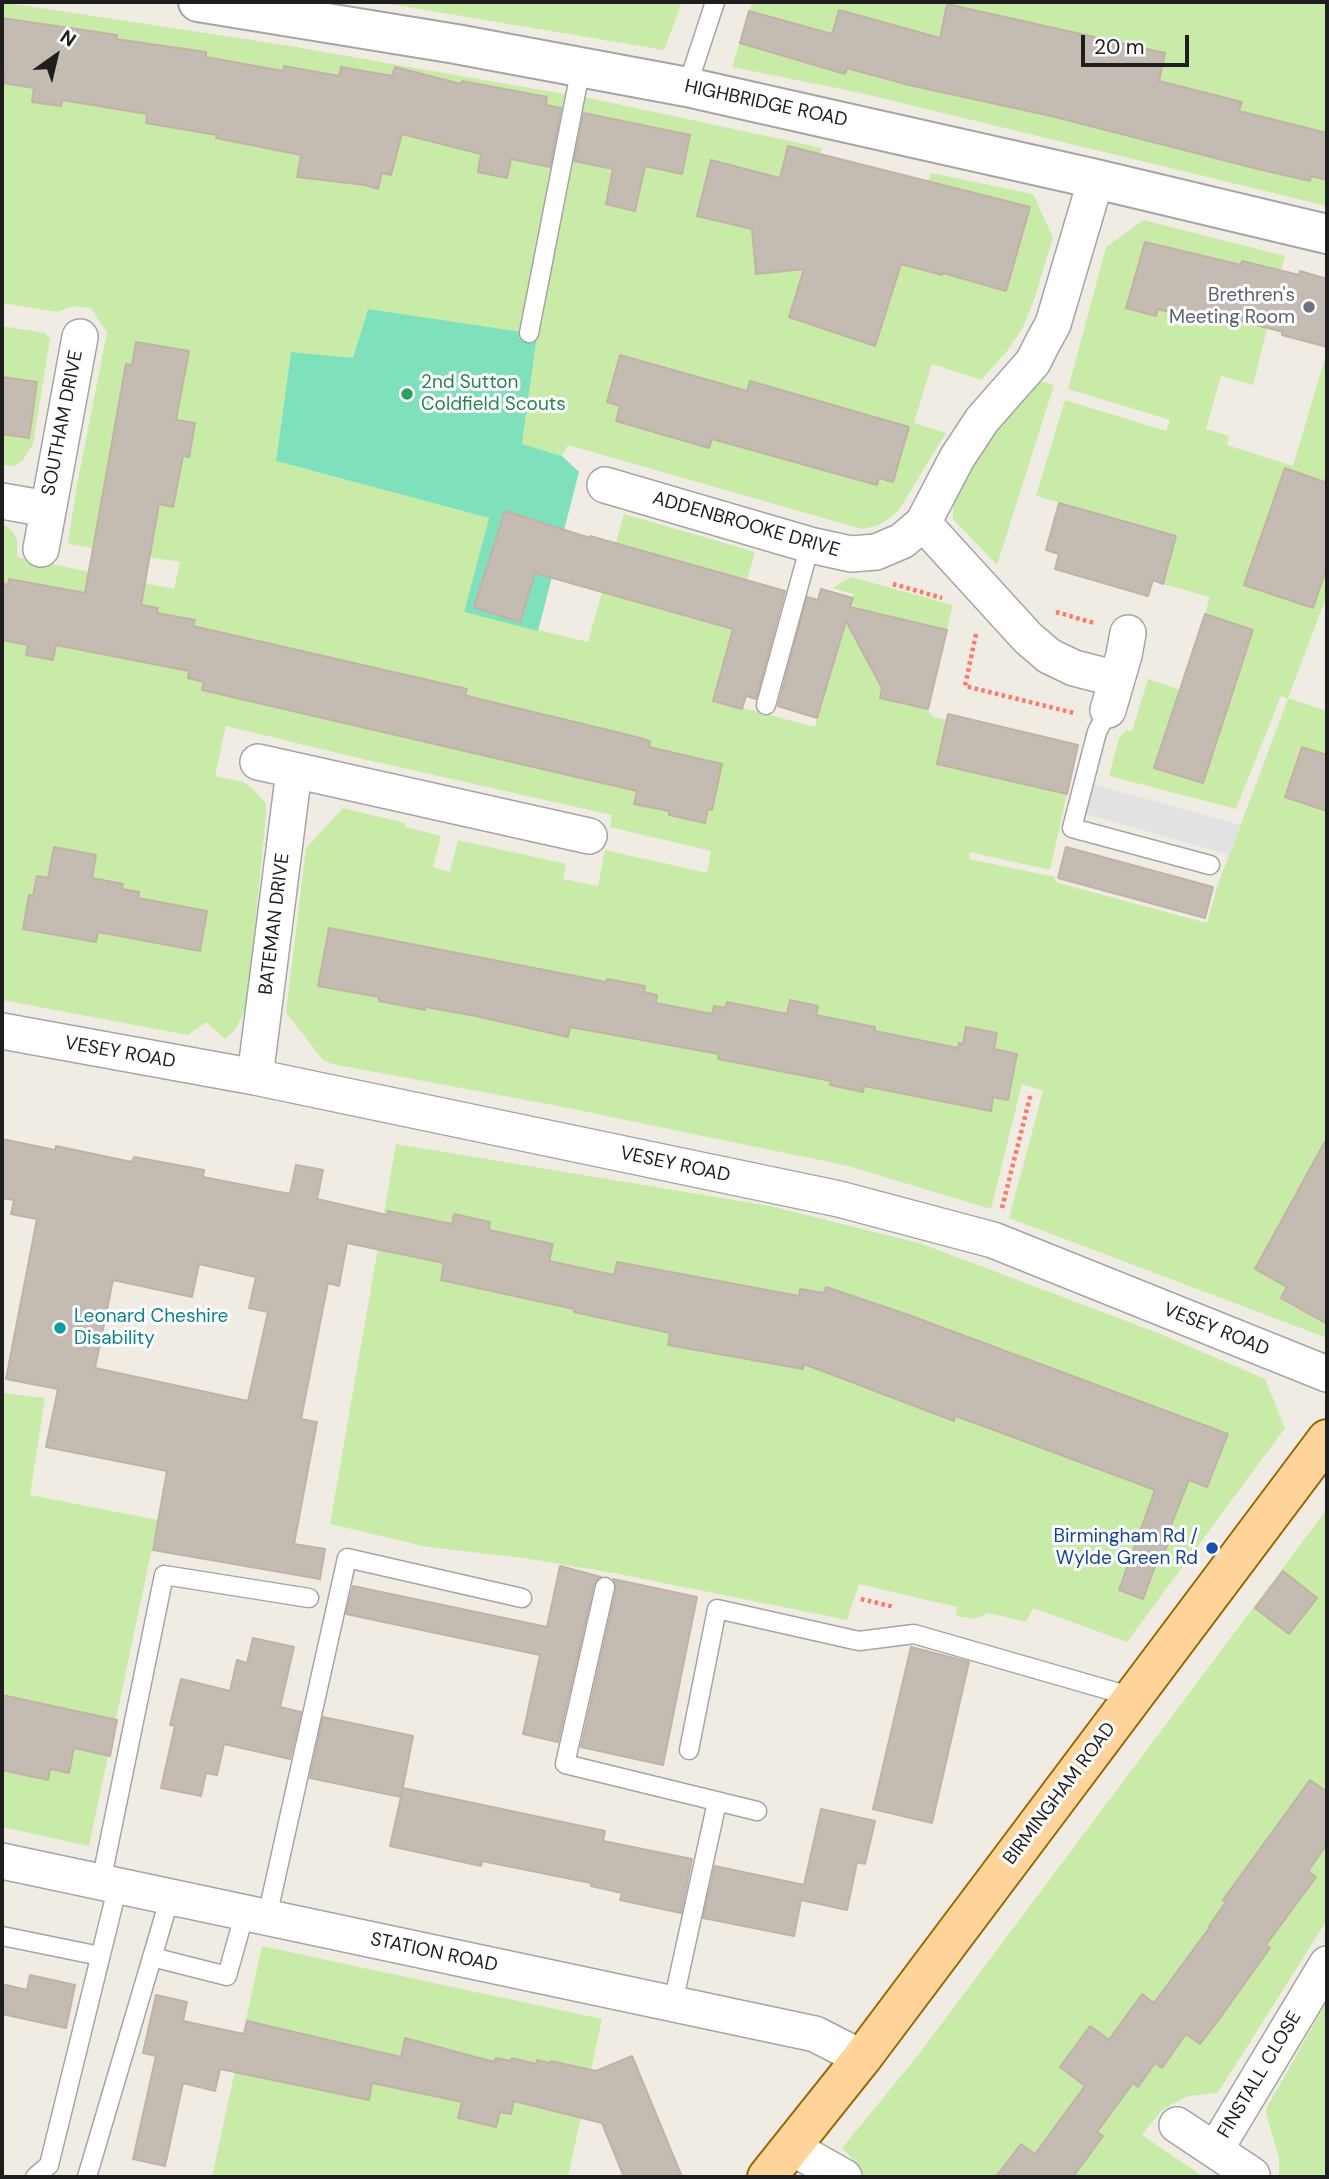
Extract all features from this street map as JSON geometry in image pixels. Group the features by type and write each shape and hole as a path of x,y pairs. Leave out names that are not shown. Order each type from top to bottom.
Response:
{"main road":[{"name":"BIRMINGHAM ROAD","path":"767,2177 862,2059 1327,1439"}],"street":[{"name":"HIGHBRIDGE ROAD","path":"198,2 687,87 1327,234"},
{"name":"ADDENBROOKE DRIVE","path":"605,485 852,555 876,552 902,541 923,523 957,458 982,420 1033,362 1052,324 1096,179"},
{"name":"SOUTHAM DRIVE","path":"41,549 80,337"},
{"name":"SOUTHAM DRIVE","path":"2,501 47,509"},
{"path":"923,523 1028,638 1049,656 1074,668 1109,703 1128,633"},
{"path":"258,762 589,836"},
{"name":"BATEMAN DRIVE","path":"255,1077 294,771"},
{"name":"VESEY ROAD","path":"2,1031 255,1077 839,1199 993,1240 1327,1374"},
{"name":"STATION ROAD","path":"2,1861 815,2034 862,2059"},
{"name":"FINSTALL CLOSE","path":"1215,2150 1327,1964"},
{"name":"FINSTALL CLOSE","path":"1177,2125 1252,2175"},
{"path":"791,2147 844,2177"}],"lane":[{"path":"687,87 715,2"},
{"path":"529,333 582,67"},
{"path":"766,705 810,545"},
{"path":"1109,703 1097,732 1072,828 1210,865"},
{"path":"152,1957 227,1976 256,1915 347,1558 522,1598"},
{"path":"35,2177 49,2165 100,1956 109,1884 164,1575 309,1598"},
{"path":"605,1587 565,1764 757,1811"},
{"path":"689,1751 717,1609 859,1641 914,1634 1133,1697"},
{"path":"673,2003 717,1802"},
{"path":"88,2177 170,1897"},
{"path":"2,1936 100,1956"}],"path":[{"path":"978,622 965,686 1109,703"},
{"path":"993,1240 1031,1093"}],"green space":[{"path":"2,2 284,45 570,95 522,333 368,309 353,359 291,352 276,461 489,518 464,612 588,642 624,514 755,552 713,700 815,727 853,599 853,594 832,588 851,577 953,605 947,630 899,619 880,698 928,710 933,717 947,720 937,764 1067,794 1050,870 970,852 969,859 1055,877 1055,882 1207,923 1217,887 1288,699 1281,696 1236,809 1109,776 1119,738 1127,730 1132,731 1148,679 1228,706 1253,630 1205,614 1210,597 1163,584 1176,536 1036,496 1065,400 1166,431 1170,420 1068,389 1106,247 1144,220 1285,256 1253,385 1221,376 1206,429 1229,436 1227,445 1293,466 1327,351 1327,595 1288,698 1327,711 1327,1338 1009,1218 1043,1091 1022,1084 991,1209 848,1166 558,1106 332,1064 323,1060 286,1013 306,848 343,808 405,823 405,827 441,836 433,867 450,872 458,840 566,864 563,879 598,886 605,850 707,873 711,851 610,827 612,815 226,726 215,776 243,782 266,804 247,1007 235,1030 225,1039 206,1022 188,1035 2,1000 2,522 17,539 17,557 174,589 180,562 68,544 107,333 91,308 73,306 57,312 2,303"},
{"path":"378,2 682,2 664,50"},
{"path":"752,2 1327,2 1327,206 856,92 732,67"},
{"path":"584,97 822,148 802,234 814,237 789,317 874,345 931,173 1033,194 1053,237 1023,327 1008,350 981,380 932,364 914,423 946,433 898,511 888,519 876,526 862,529 568,445 562,456 522,444 537,336"},
{"name":"2nd Sutton Coldfield Scouts","path":"580,117 537,336 522,444 562,456 579,472 538,631 464,612 489,518 276,461 291,352 353,358 368,309 522,332"},
{"path":"2,326 45,333 50,339 33,444 23,460 14,466 2,465"},
{"path":"1041,381 1054,385 997,565 953,519 953,505 972,466 996,430"},
{"path":"396,1144 770,1206 922,1244 1158,1333 1265,1379 1285,1428 1127,1642 1033,1608 1026,1622 988,1613 975,1619 956,1616 957,1607 859,1584 847,1620 619,1574 524,1558 428,1547 330,1524"},
{"path":"2,1393 45,1398 30,1495 158,1520 89,1846 2,1827"},
{"path":"1327,1509 1327,1920 1221,2088 1216,2093 1189,2096 1172,2104 1161,2111 1142,2135 1204,2177 863,2177 856,2162 842,2148 919,2054"},
{"path":"262,1946 602,2019 568,2177 212,2177"},
{"path":"1327,2001 1327,2177 1279,2177 1279,2158 1266,2113 1267,2107"}],"shaded area":[{"path":"1092,784 1241,825 1230,855 1083,813"}],"building":[{"path":"947,4 1165,53 1159,81 1242,102 1239,111 1327,133 1327,180 1311,176 1310,181 1262,170 847,68 845,74 740,43 749,11 832,34 839,10 940,38"},
{"path":"2,18 117,35 116,39 206,52 206,57 283,71 284,66 339,76 341,67 392,76 395,67 461,84 462,81 547,97 546,105 561,108 550,167 511,159 507,178 478,172 481,154 402,134 391,175 382,173 378,189 297,177 301,155 216,138 217,135 146,123 147,114 62,100 61,106 32,102 34,88 3,83 6,69 2,68"},
{"path":"584,113 690,135 682,174 645,166 635,211 606,204 613,169 574,161"},
{"path":"788,146 1030,207 1006,291 901,264 875,346 789,317 804,269 756,274 752,229 697,216 711,160 780,178"},
{"path":"1145,242 1241,265 1242,261 1299,275 1300,271 1327,279 1327,347 1222,316 1220,325 1158,309 1156,316 1126,308"},
{"path":"136,342 189,351 176,420 195,423 189,457 183,456 173,507 159,504 141,605 158,608 157,613 195,620 193,626 467,689 465,695 475,698 629,735 650,741 649,747 722,764 712,810 708,809 705,823 669,815 669,811 634,804 637,791 202,690 204,682 188,678 189,671 56,645 53,660 26,655 28,645 2,640 2,583 8,585 9,579 85,593 126,364 132,365"},
{"path":"620,355 747,391 750,381 909,427 893,482 879,478 877,485 712,439 709,448 616,421 620,406 607,402"},
{"path":"2,377 37,382 29,438 2,434"},
{"path":"1285,468 1327,483 1327,567 1313,608 1244,585"},
{"path":"1059,503 1176,536 1163,584 1153,580 1148,596 1055,569 1059,554 1046,550"},
{"path":"505,511 590,538 785,591 756,699 746,696 742,709 713,701 733,629 535,573 520,622 474,607"},
{"path":"821,589 853,598 850,607 947,630 928,709 880,698 882,688 846,621 817,718 778,706 807,597 818,600"},
{"path":"1205,614 1253,630 1203,783 1154,768"},
{"path":"948,714 1078,745 1067,794 937,764"},
{"path":"1302,747 1327,755 1327,811 1285,797"},
{"path":"54,847 96,855 92,878 123,884 122,889 139,892 138,898 207,911 200,951 98,932 96,942 23,929 29,895 33,896 37,876 48,878"},
{"path":"1066,847 1213,887 1205,918 1058,878"},
{"path":"329,928 606,982 607,979 645,986 644,992 657,995 656,1003 712,1014 714,1006 725,1008 727,1002 787,1014 790,1000 818,1006 816,1015 875,1027 875,1031 958,1048 959,1043 963,1044 966,1027 997,1033 994,1049 1017,1054 1008,1100 993,1097 991,1111 864,1086 863,1092 830,1085 831,1081 718,1059 719,1054 570,1027 568,1037 476,1016 379,1001 379,997 318,986"},
{"path":"1327,1138 1327,1324 1281,1298 1287,1287 1255,1269"},
{"path":"2,1139 55,1150 56,1146 132,1162 134,1157 204,1170 203,1177 290,1194 296,1165 323,1170 317,1199 387,1215 388,1211 452,1224 454,1214 490,1222 489,1230 553,1244 549,1261 614,1275 617,1262 799,1296 800,1289 824,1293 826,1287 906,1314 1228,1434 1207,1487 1189,1480 1168,1533 1171,1534 1160,1566 1156,1564 1143,1599 1119,1590 1155,1490 955,1416 954,1421 804,1364 803,1369 668,1345 670,1333 441,1280 444,1263 347,1243 339,1286 328,1283 301,1419 317,1422 294,1544 325,1549 320,1579 153,1550 167,1471 46,1447 58,1389 6,1379 37,1219 11,1214 14,1200 2,1198","holes":["199,1264 256,1277 249,1308 268,1312 248,1401 95,1368 113,1280 192,1297"]},
{"path":"560,1566 601,1577 594,1584 558,1742 523,1734 540,1655 346,1614 353,1586 547,1627"},
{"path":"1283,1571 1317,1598 1289,1634 1255,1608"},
{"path":"613,1579 697,1597 663,1765 581,1747 616,1590"},
{"path":"253,1638 294,1647 280,1707 301,1712 290,1759 224,1744 217,1775 206,1773 201,1796 161,1788 175,1726 170,1725 181,1679 230,1691 237,1660 247,1663"},
{"path":"911,1647 969,1662 932,1823 873,1809"},
{"path":"2,1695 117,1720 110,1756 74,1748 69,1773 50,1769 48,1780 2,1770"},
{"path":"323,1717 413,1736 401,1797 310,1778"},
{"path":"1310,1780 1327,1792 1327,1844 1308,1871 1316,1877 1266,1945 1270,1948 1200,2044 1186,2034 1162,2068 1155,2063 1138,2087 1133,2083 1097,2132 1103,2136 1073,2177 996,2177 1021,2144 1035,2154 1085,2086 1060,2067 1090,2026 1109,2040 1142,1994 1154,2003 1210,1927 1226,1902 1223,1900"},
{"path":"403,1788 605,1831 603,1841 692,1859 681,1913 620,1900 622,1893 591,1886 591,1883 482,1861 481,1866 390,1846"},
{"path":"821,1809 875,1821 865,1864 857,1862 847,1910 801,1900 794,1936 703,1918 715,1866 804,1885"},
{"path":"30,1975 75,1985 66,2028 2,2014 2,1984 27,1990"},
{"path":"156,1995 187,2002 183,2021 244,2034 247,2021 401,2057 405,2038 494,2062 496,2058 511,2061 512,2058 536,2064 537,2060 551,2061 596,2071 632,2056 682,2177 624,2177 602,2123 514,2101 511,2114 500,2112 496,2127 458,2118 462,2102 372,2083 369,2100 220,2069 215,2091 183,2083 165,2166 133,2159 156,2056 143,2053"}],"place":[{"name":"Brethren's Meeting Room","path":"1309,307"},
{"name":"2nd Sutton Coldfield Scouts","path":"407,394"},
{"name":"Leonard Cheshire Disability","path":"60,1328"},
{"name":"Birmingham Rd / Wylde Green Rd","path":"1212,1548"}]}
